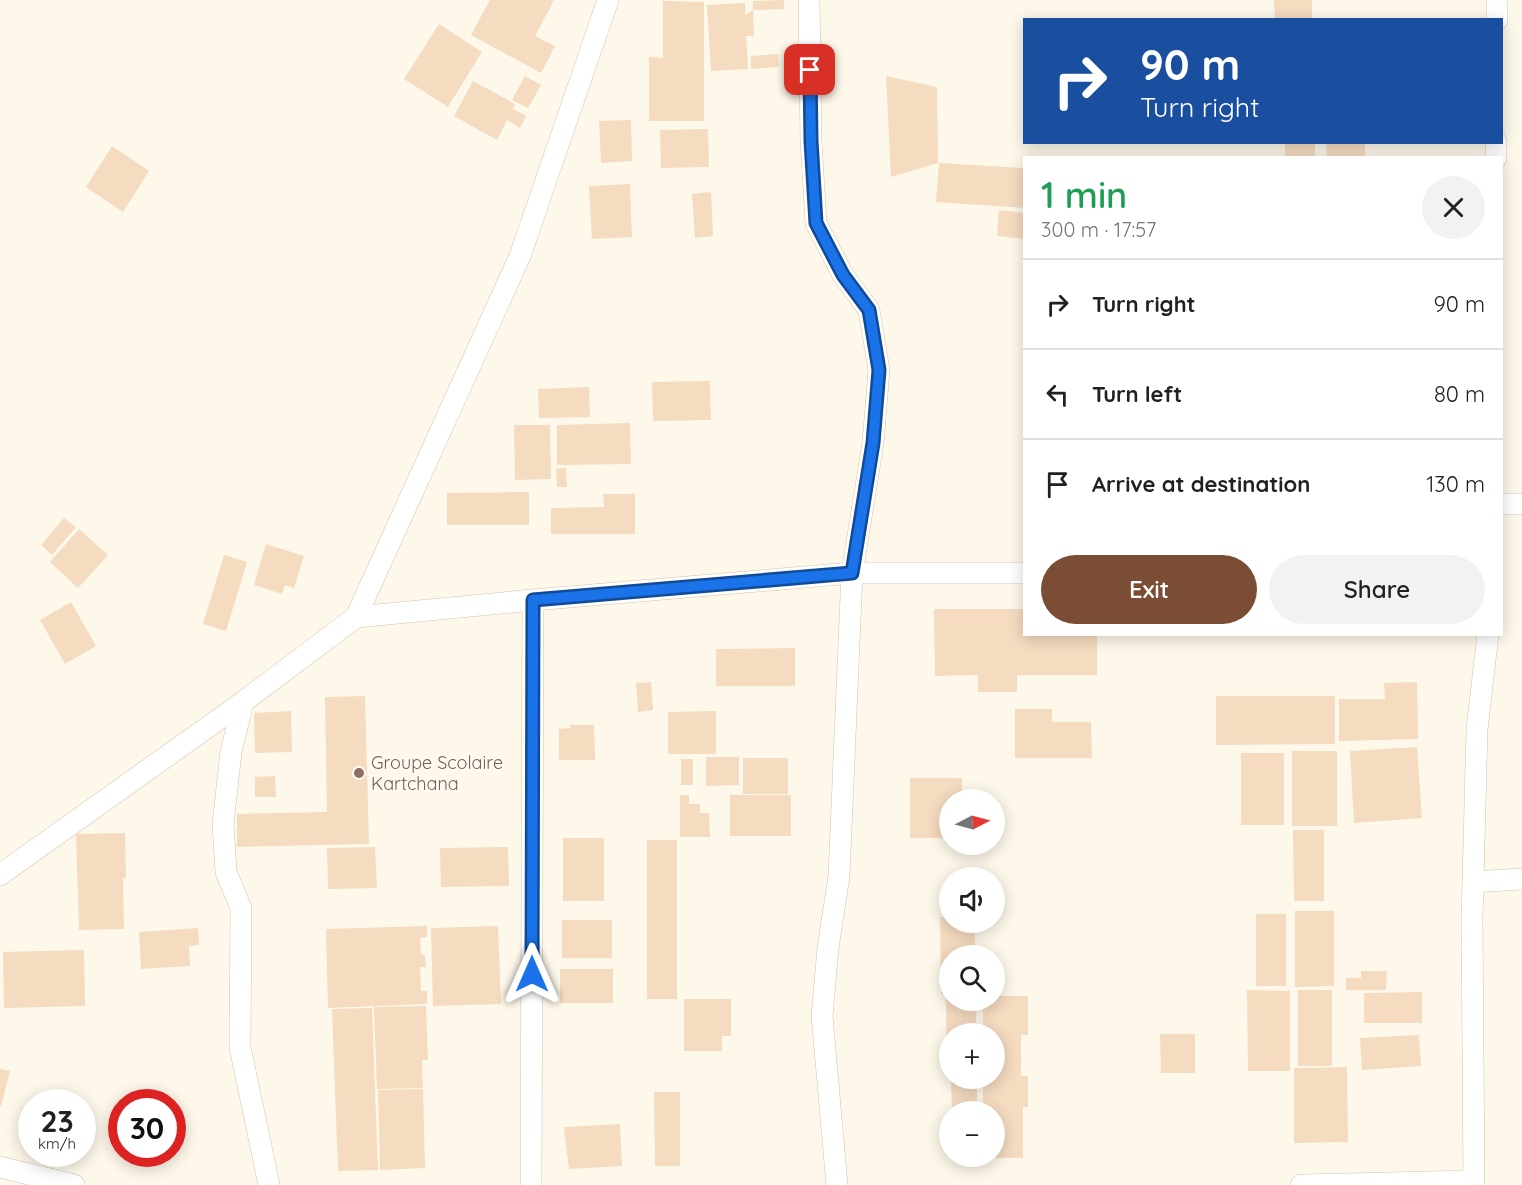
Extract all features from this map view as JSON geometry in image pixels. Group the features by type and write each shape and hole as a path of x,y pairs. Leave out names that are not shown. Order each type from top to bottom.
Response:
{"street":[{"path":"0,875 243,702 356,617 520,256 608,0"},
{"path":"809,0 811,141 816,223 843,275 869,310 879,370 873,443 852,573 839,876 828,948 822,1016 837,1185"},
{"path":"1497,0 1497,18"},
{"path":"1503,504 1522,504"},
{"path":"356,617 852,573 1023,573"},
{"path":"531,1185 533,600"},
{"path":"1301,1185 1474,1183 1472,919 1477,729 1488,636"},
{"path":"243,702 231,752 223,824 226,872 241,908 240,1047 269,1185"},
{"path":"1473,882 1522,879"},
{"path":"0,1167 74,1185"}],"building":[{"path":"490,0 554,0 535,36 555,46 541,73 471,35"},
{"path":"784,0 784,9 753,10 753,1"},
{"path":"1274,0 1312,0 1312,18 1275,18"},
{"path":"663,1 704,2 704,121 649,121 649,57 663,58"},
{"path":"745,3 745,15 753,10 754,36 746,36 748,69 711,71 707,5"},
{"path":"439,24 482,52 448,107 404,79"},
{"path":"778,54 779,67 751,69 751,56"},
{"path":"525,76 541,85 528,108 512,100"},
{"path":"886,76 937,87 938,163 891,177"},
{"path":"473,81 515,104 513,109 526,116 520,128 507,120 497,140 454,116"},
{"path":"631,120 632,161 601,163 599,121"},
{"path":"708,129 709,167 661,168 660,130"},
{"path":"1285,144 1315,144 1315,156 1285,156"},
{"path":"1326,144 1365,144 1365,156 1327,156"},
{"path":"112,146 149,171 123,212 86,187"},
{"path":"939,163 1023,168 1023,208 936,202"},
{"path":"630,184 632,237 592,239 589,186"},
{"path":"711,192 713,236 695,238 692,194"},
{"path":"999,210 1023,213 1023,239 997,236"},
{"path":"710,381 711,420 653,421 652,382"},
{"path":"589,387 590,417 539,418 538,389"},
{"path":"630,423 631,464 557,465 557,425"},
{"path":"514,425 550,425 551,479 515,480"},
{"path":"566,468 567,487 557,487 556,469"},
{"path":"529,492 529,525 447,525 447,493"},
{"path":"603,494 635,494 635,534 551,534 551,508 604,507"},
{"path":"64,518 76,527 52,555 41,545"},
{"path":"79,529 108,555 78,588 50,562"},
{"path":"266,544 304,556 294,588 285,585 282,594 254,585"},
{"path":"224,555 247,562 226,631 203,624"},
{"path":"71,602 96,646 65,664 40,620"},
{"path":"934,609 1023,609 1023,636 1097,636 1097,675 1017,675 1017,692 978,692 978,675 935,676"},
{"path":"795,648 795,686 716,686 716,649"},
{"path":"651,682 653,710 638,712 636,683"},
{"path":"1417,682 1418,739 1339,741 1339,699 1385,699 1384,683"},
{"path":"365,696 369,844 237,847 237,814 327,812 325,697"},
{"path":"1216,696 1335,696 1335,744 1216,745"},
{"path":"1015,709 1052,709 1052,722 1091,722 1092,758 1015,758"},
{"path":"291,711 292,752 255,753 254,713"},
{"path":"716,711 716,754 668,754 668,712"},
{"path":"570,725 594,725 595,760 559,760 559,729 570,728"},
{"path":"1417,747 1422,818 1354,823 1350,751"},
{"path":"1292,751 1337,751 1337,826 1292,826"},
{"path":"1241,753 1284,753 1284,825 1241,825"},
{"path":"706,757 739,757 739,785 706,786"},
{"path":"743,758 788,758 788,794 743,794"},
{"path":"681,759 693,759 693,785 681,785"},
{"path":"275,776 276,797 255,797 255,777"},
{"path":"910,778 962,778 962,789 939,789 939,838 910,838"},
{"path":"680,795 689,795 689,804 700,804 700,813 709,813 710,837 680,837"},
{"path":"730,795 791,795 791,836 730,836"},
{"path":"1293,830 1324,830 1324,901 1294,901"},
{"path":"125,833 124,929 79,930 76,834"},
{"path":"563,838 604,838 604,901 563,901"},
{"path":"647,840 677,840 677,999 647,999"},
{"path":"375,847 377,888 328,889 327,848"},
{"path":"508,847 509,886 441,887 440,848"},
{"path":"1295,911 1334,911 1334,986 1295,987"},
{"path":"1256,914 1286,914 1286,986 1256,986"},
{"path":"562,920 612,920 612,958 562,958"},
{"path":"427,926 427,937 420,938 421,955 425,955 426,967 420,967 421,991 427,991 427,1004 328,1008 326,929"},
{"path":"498,926 501,1004 433,1006 431,928"},
{"path":"198,928 199,945 189,946 190,966 141,969 139,932"},
{"path":"940,933 975,933 975,945 940,945"},
{"path":"84,950 85,1006 4,1008 3,952"},
{"path":"560,969 613,969 613,1003 560,1003"},
{"path":"1361,971 1387,971 1386,990 1346,990 1346,978 1361,978"},
{"path":"1247,990 1290,991 1290,1071 1248,1071"},
{"path":"1298,990 1332,990 1332,1066 1298,1066"},
{"path":"1422,992 1422,1023 1364,1023 1364,993"},
{"path":"1005,996 1028,996 1028,1035 1021,1035 1021,1076 1028,1076 1028,1107 1023,1107 1023,1158 1005,1158 1005,1101 983,1101 983,1089 1005,1089 1005,1023 983,1023 983,1011 1005,1011"},
{"path":"684,999 731,999 731,1036 722,1036 722,1051 684,1051"},
{"path":"426,1006 428,1060 422,1060 423,1088 377,1089 374,1007"},
{"path":"372,1008 378,1170 338,1171 332,1009"},
{"path":"946,1011 976,1011 976,1023 946,1023"},
{"path":"1160,1034 1195,1034 1195,1073 1161,1073"},
{"path":"1419,1035 1421,1066 1362,1070 1360,1038"},
{"path":"1347,1067 1348,1142 1294,1143 1294,1068"},
{"path":"0,1069 10,1071 1,1106 0,1106"},
{"path":"423,1089 425,1168 380,1170 378,1090"},
{"path":"951,1089 977,1089 977,1101 952,1101"},
{"path":"654,1092 680,1092 680,1166 655,1166"},
{"path":"620,1124 622,1166 569,1169 564,1127"}],"place":[{"name":"Groupe Scolaire Kartchana","path":"359,773"}],"route":[{"path":"532,974 533,600 852,573 873,443 879,370 869,310 843,275 816,223 810,70"}]}
